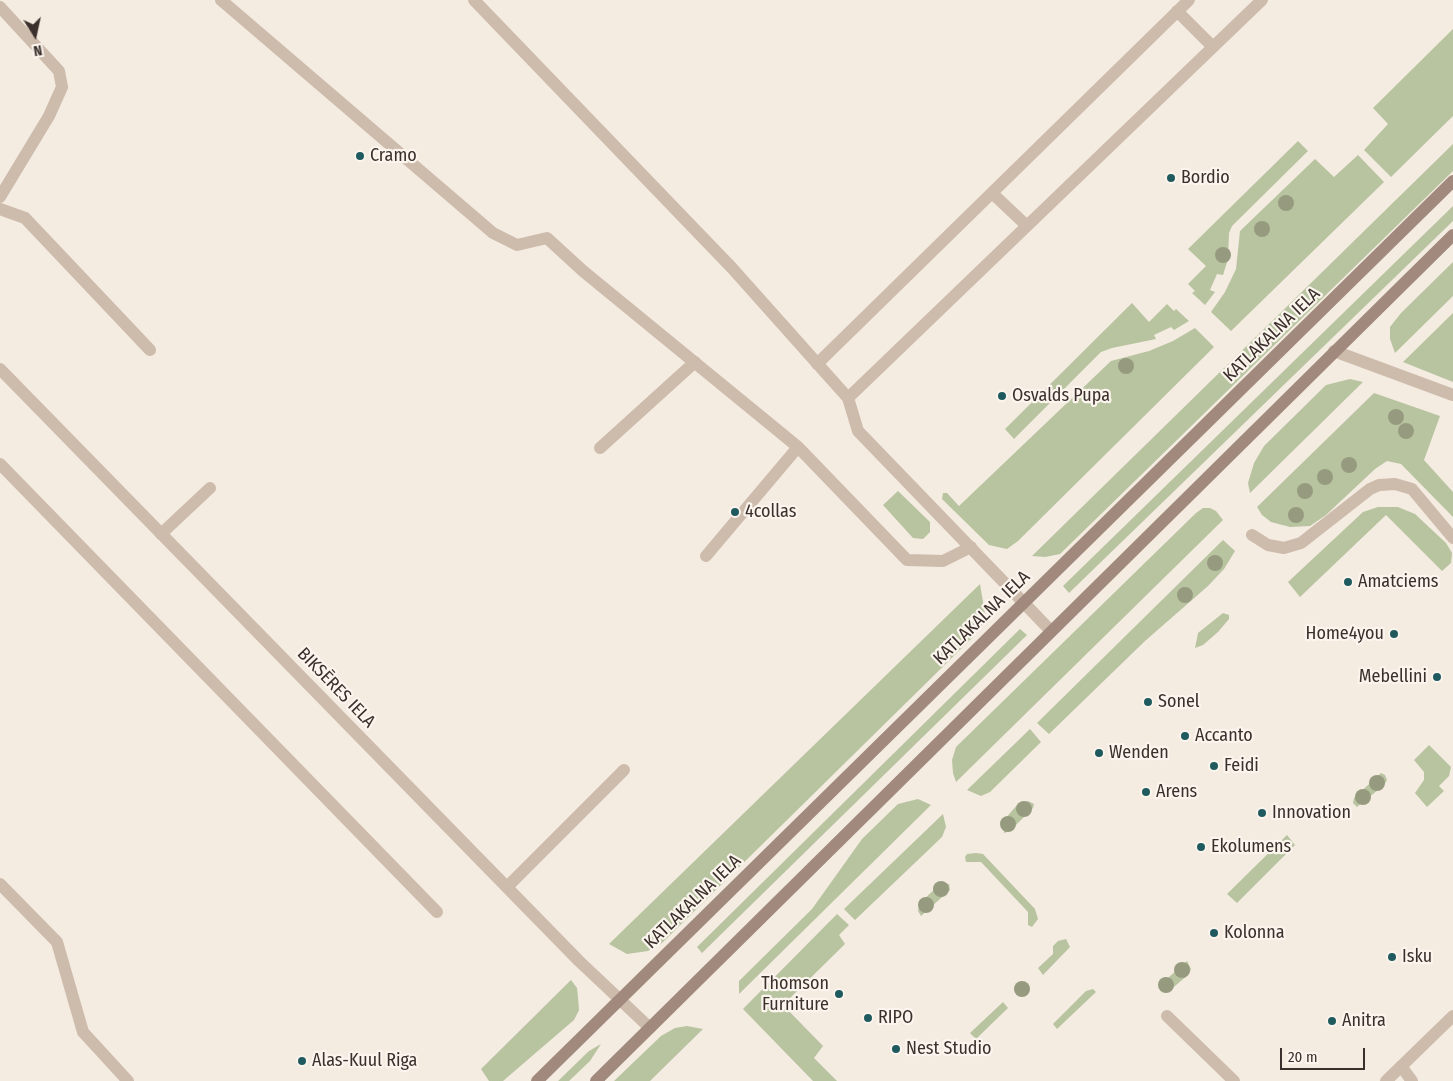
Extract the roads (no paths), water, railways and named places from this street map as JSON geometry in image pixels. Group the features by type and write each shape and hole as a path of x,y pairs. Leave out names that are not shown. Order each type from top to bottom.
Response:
{"street":[{"path":"220,0 492,234 517,245 547,238 798,447 907,560 943,560 971,547"},
{"path":"474,0 732,268 848,398 858,431 1025,601 1051,631"},
{"path":"818,364 1189,0"},
{"path":"848,398 1262,0"},
{"path":"0,7 58,71 62,88 49,116 0,197"},
{"path":"1177,12 1213,47"},
{"name":"KATLAKALNA IELA","path":"537,1081 1453,181"},
{"path":"992,193 1027,226"},
{"path":"0,209 25,218 150,350"},
{"path":"596,1081 1453,235"},
{"path":"1334,351 1453,395"},
{"path":"600,448 695,362"},
{"name":"BIKSĒRES IELA","path":"0,369 507,887 650,1028"},
{"path":"706,556 798,447"},
{"path":"0,464 437,912"},
{"path":"1252,535 1268,545 1284,548 1301,543 1370,489 1380,485 1395,484 1412,489 1453,538"},
{"path":"161,534 210,488"},
{"path":"507,887 624,770"},
{"path":"0,884 56,942 83,1032 128,1081"},
{"path":"1167,1016 1234,1081"},
{"path":"1386,1081 1453,1016"},
{"path":"1401,1066 1412,1081"}],"place":[{"name":"Cramo","path":"360,156"},
{"name":"Bordio","path":"1171,178"},
{"name":"Osvalds Pupa","path":"1002,396"},
{"name":"4collas","path":"735,512"},
{"name":"Amatciems","path":"1348,582"},
{"name":"Home4you","path":"1394,634"},
{"name":"Mebellini","path":"1437,677"},
{"name":"Sonel","path":"1148,702"},
{"name":"Accanto","path":"1185,736"},
{"name":"Wenden","path":"1099,753"},
{"name":"Feidi","path":"1214,766"},
{"name":"Arens","path":"1146,792"},
{"name":"Innovation","path":"1262,813"},
{"name":"Ekolumens","path":"1201,847"},
{"name":"Kolonna","path":"1214,933"},
{"name":"Isku","path":"1392,957"},
{"name":"Thomson Furniture","path":"839,994"},
{"name":"RIPO","path":"868,1018"},
{"name":"Anitra","path":"1332,1021"},
{"name":"Nest Studio","path":"896,1049"},
{"name":"Alas-Kuul Riga","path":"302,1061"}]}
